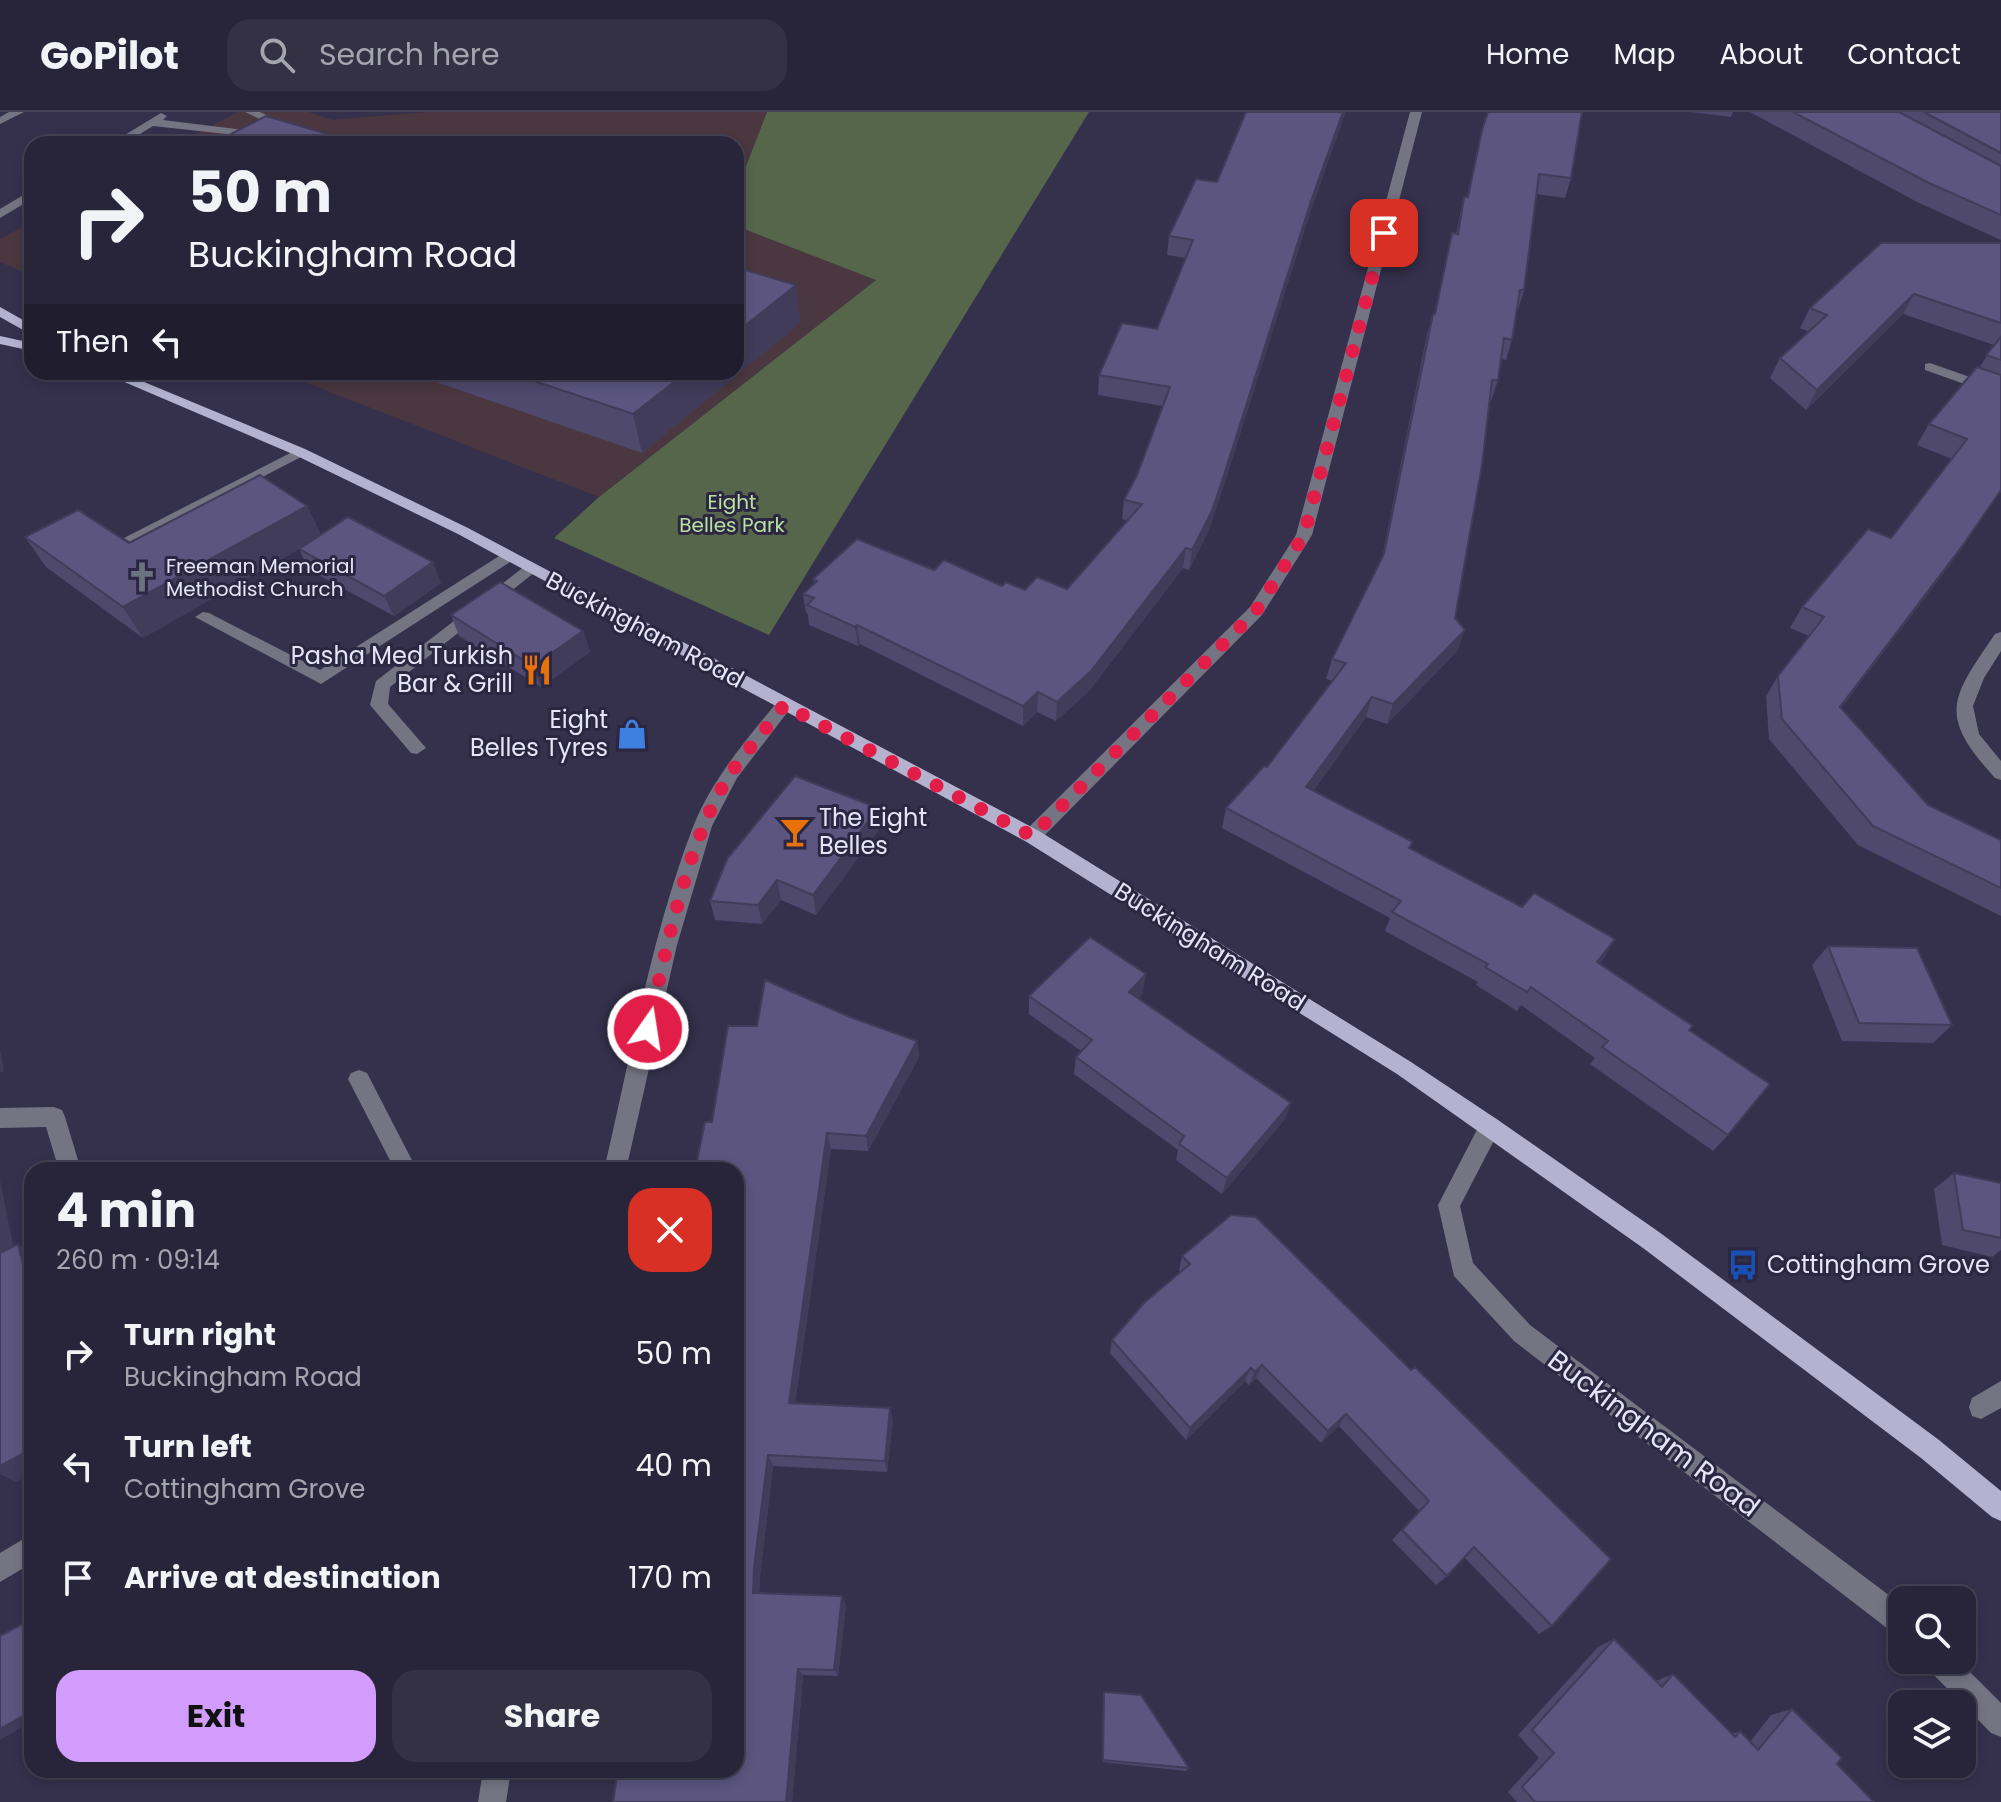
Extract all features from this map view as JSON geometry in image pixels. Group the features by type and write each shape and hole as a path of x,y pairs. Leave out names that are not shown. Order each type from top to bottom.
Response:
{"main road":[{"path":"0,311 24,326"},
{"path":"0,340 24,345"},
{"name":"Buckingham Road","path":"127,380 300,452 507,556 1032,836 1404,1068 1490,1127 1651,1240 1930,1449 2001,1508"}],"street":[{"path":"0,121 18,112"},
{"path":"129,136 168,112"},
{"path":"251,112 281,125 276,136"},
{"path":"1032,836 1256,611 1304,535 1416,112"},
{"path":"152,122 260,136"},
{"path":"0,199 24,188"},
{"path":"0,214 24,199"},
{"path":"1930,367 2001,393"},
{"path":"132,538 300,452"},
{"path":"203,617 321,678 507,556"},
{"path":"417,748 379,705 382,685 529,568"},
{"path":"2001,638 1964,693 1963,721 1982,754 2001,773"},
{"path":"617,1162 667,945 703,826 730,774 784,705"},
{"path":"359,1079 402,1162"},
{"path":"0,1118 54,1117 68,1162"},
{"name":"Buckingham Road","path":"1490,1127 1449,1205 1462,1268 1522,1333 1888,1611"},
{"path":"0,1569 24,1552"},
{"path":"1953,1674 2001,1723"},
{"path":"492,1802 496,1778"}],"shaded area":[{"path":"238,112 309,112 332,120 427,112 767,112 744,171 744,136 193,136"},
{"path":"24,226 24,272 0,262 0,239"},
{"path":"744,229 877,279 599,497 299,380 744,380"}],"green space":[{"name":"Eight Belles Park","path":"767,112 1089,112 769,635 554,538 599,497 876,280 744,229 744,171"}],"building":[{"path":"1246,112 1343,112 1312,198 1212,511 1192,550 1186,548 1091,671 1057,702 1038,692 1023,706 857,625 855,627 807,605 814,598 803,594 817,581 813,579 857,539 934,570 944,560 1002,586 1006,582 1025,590 1037,577 1067,589 1142,504 1124,500 1137,475 1170,387 1099,375 1122,323 1157,329 1193,240 1169,236 1196,179 1217,182"},
{"path":"1488,112 1582,112 1571,178 1539,174 1524,290 1520,290 1512,340 1504,338 1498,380 1492,380 1482,465 1455,618 1465,630 1393,704 1372,697 1306,787 1413,842 1409,848 1522,907 1534,893 1615,939 1597,962 1693,1026 1689,1030 1770,1084 1728,1135 1602,1047 1608,1041 1531,987 1527,992 1485,967 1488,964 1392,912 1401,901 1226,808 1264,766 1267,767 1346,663 1332,659 1384,554 1452,233 1458,234 1464,197 1468,197"},
{"path":"1793,112 1899,112 2001,166 2001,215 1929,183"},
{"path":"1924,112 2001,112 2001,153"},
{"path":"266,116 335,136 227,136"},
{"path":"1881,243 2001,243 2001,323 1914,294 1817,390 1780,358 1827,315 1810,308"},
{"path":"744,269 796,285 744,327"},
{"path":"2001,337 2001,360 1986,355"},
{"path":"1977,367 2001,375 2001,490 1840,707 1928,805 2001,840 2001,888 1873,826 1782,719 1778,676 1824,617 1802,607 1868,529 1891,538 1967,439 1929,424"},
{"path":"531,380 677,380 633,414"},
{"path":"260,475 307,506 123,607 25,537 78,510 129,543"},
{"path":"348,517 433,562 384,596 299,549"},
{"path":"500,582 583,631 533,666 451,615"},
{"path":"795,776 878,808 813,895 777,880 758,905 710,901 727,859"},
{"path":"1090,937 1146,974 1129,992 1291,1103 1227,1178 1179,1144 1184,1136 1076,1057 1092,1040 1029,996"},
{"path":"1828,946 1917,948 1952,1025 1859,1023"},
{"path":"765,980 850,1017 917,1041 866,1136 827,1133 789,1403 890,1408 885,1461 768,1455 753,1593 842,1596 834,1670 798,1669 786,1802 613,1802 617,1778 744,1778 744,1162 697,1162 705,1122 712,1122 728,1026 757,1026"},
{"path":"1954,1173 2001,1183 2001,1238 1963,1230"},
{"path":"1231,1215 1256,1217 1411,1370 1415,1367 1611,1559 1552,1626 1474,1547 1447,1576 1402,1530 1429,1501 1346,1414 1328,1431 1262,1365 1255,1372 1251,1368 1190,1428 1112,1340 1144,1303 1190,1264 1182,1256"},
{"path":"18,1244 24,1268 24,1453 0,1466 0,1253"},
{"path":"24,1623 24,1716 0,1729 0,1636"},
{"path":"1614,1639 1662,1687 1673,1674 1735,1737 1740,1731 1758,1750 1792,1709 1842,1758 1837,1764 1874,1802 1535,1802 1522,1787 1554,1753 1532,1730"},
{"path":"1104,1692 1141,1695 1189,1768 1103,1760"}],"place":[{"name":"Freeman Memorial Methodist Church","path":"142,577"},
{"name":"Pasha Med Turkish Bar & Grill","path":"537,670"},
{"name":"Eight Belles Tyres","path":"632,734"},
{"name":"The Eight Belles","path":"795,832"},
{"name":"Cottingham Grove","path":"1743,1265"}],"route":[{"path":"648,1029 667,945 703,826 730,774 784,705 1032,836 1256,611 1304,535 1384,233"}]}
